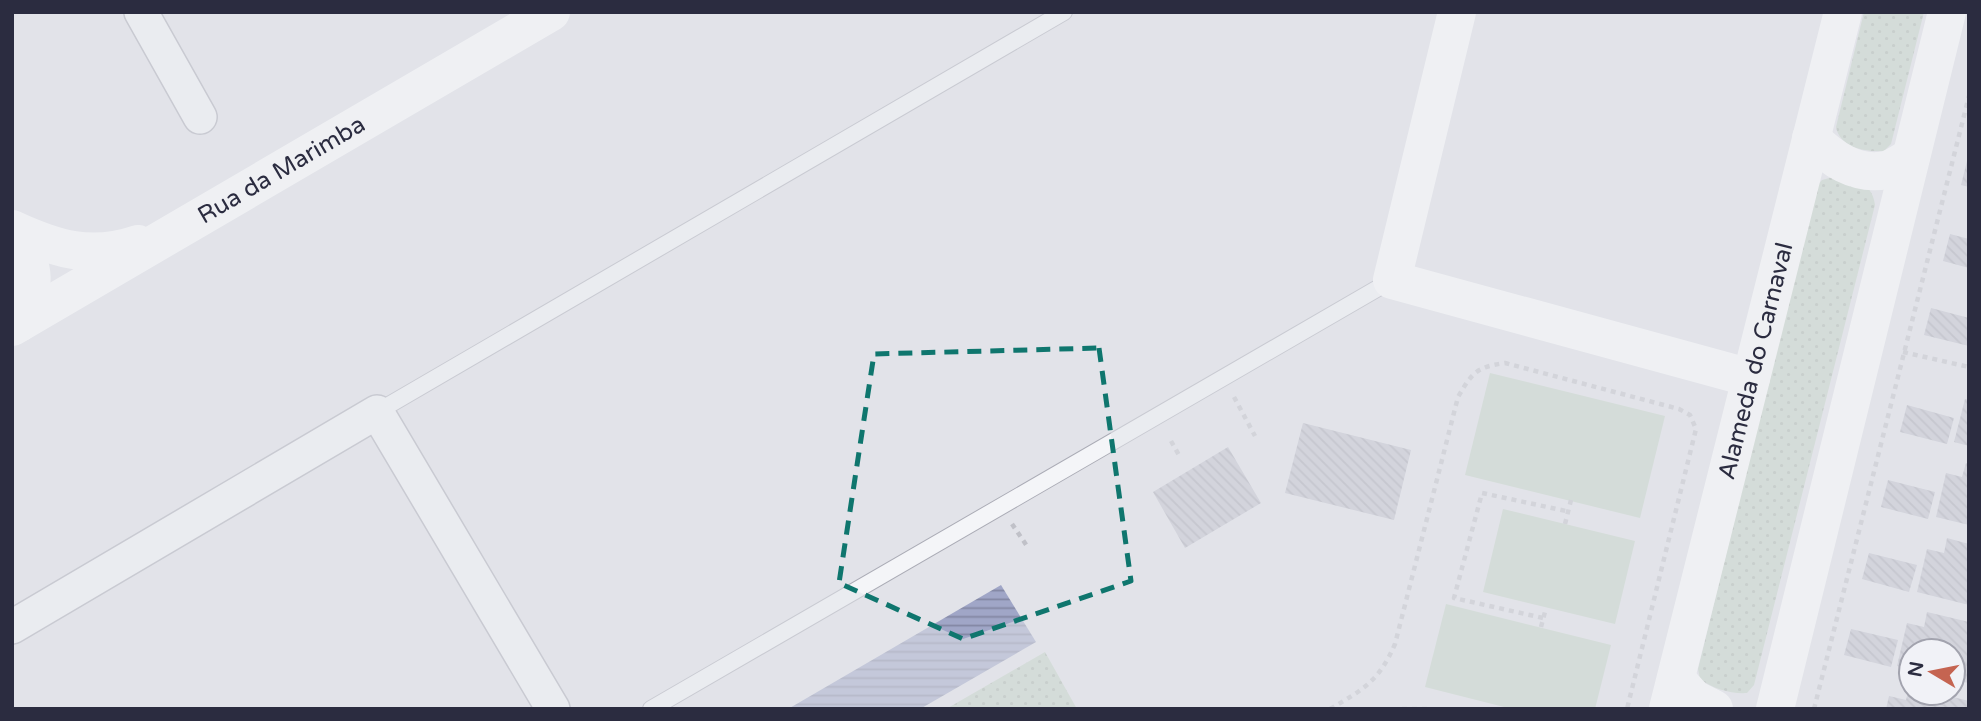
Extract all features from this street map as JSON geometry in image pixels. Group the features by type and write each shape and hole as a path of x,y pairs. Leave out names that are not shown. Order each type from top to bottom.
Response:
{"street":[{"path":"141,12 200,117"},
{"name":"Rua da Marimba","path":"16,325 551,12"},
{"path":"1457,12 1392,280 1751,378"},
{"name":"Alameda do Carnaval","path":"1672,694 1843,12"},
{"path":"1775,704 1947,12"},
{"path":"1811,138 1831,157 1845,165 1869,170 1887,169 1911,157"},
{"path":"12,229 44,244 74,251 120,250 173,233"},
{"path":"12,235 25,250 32,281 30,298 16,325"},
{"path":"12,627 377,412 553,709"},
{"path":"1672,694 1694,699 1714,709"}],"lane":[{"path":"377,412 1064,12"},
{"path":"651,709 1392,280"}],"path":[{"path":"1814,709 1969,96"},
{"path":"1903,352 1969,368"},
{"path":"1330,709 1374,681 1387,663 1395,644 1458,397 1472,374 1486,366 1505,363 1679,409 1690,415 1696,429 1627,709"},
{"path":"1233,394 1255,436"},
{"path":"1171,441 1180,457"},
{"path":"1543,618 1454,597 1482,493 1566,511"},
{"path":"1565,524 1571,500"},
{"path":"1012,523 1027,546"},
{"path":"1541,627 1546,608"},
{"path":"1402,709 1432,709"}],"highlighted area":[{"path":"1099,348 1131,581 963,639 839,583 874,354"}],"green space":[{"path":"1864,12 1924,12 1891,144 1884,151 1869,151 1848,144 1838,134 1836,127"},
{"path":"1833,177 1866,186 1875,205 1754,685 1747,693 1729,692 1700,679 1698,669 1816,187 1822,180"},
{"path":"1490,373 1665,416 1640,518 1465,475"},
{"path":"1503,509 1635,541 1615,624 1483,592"},
{"path":"1446,604 1611,645 1595,709 1512,709 1425,687"},
{"path":"1045,652 1077,709 946,709"}],"water":[{"path":"1001,585 1036,642 920,709 788,709"}],"building":[{"path":"1969,157 1969,187 1961,185"},
{"path":"1950,234 1969,239 1969,268 1943,261"},
{"path":"1931,308 1969,318 1969,346 1924,335"},
{"path":"1965,399 1969,400 1969,446 1954,442"},
{"path":"1907,405 1954,418 1947,444 1900,432"},
{"path":"1303,423 1411,450 1394,520 1285,493"},
{"path":"1228,447 1261,503 1185,548 1153,492"},
{"path":"1966,463 1969,464 1969,525 1936,517 1946,473 1962,477"},
{"path":"1888,480 1935,492 1928,519 1881,507"},
{"path":"1947,538 1969,544 1969,605 1917,592 1927,549 1944,553"},
{"path":"1869,553 1917,565 1909,592 1862,579"},
{"path":"1927,612 1969,622 1969,683 1967,637 1904,637 1907,623 1924,627"},
{"path":"1851,629 1897,640 1891,667 1844,655"},
{"path":"1889,696 1897,698 1897,707 1967,707 1969,701 1967,709 1886,709"}]}
